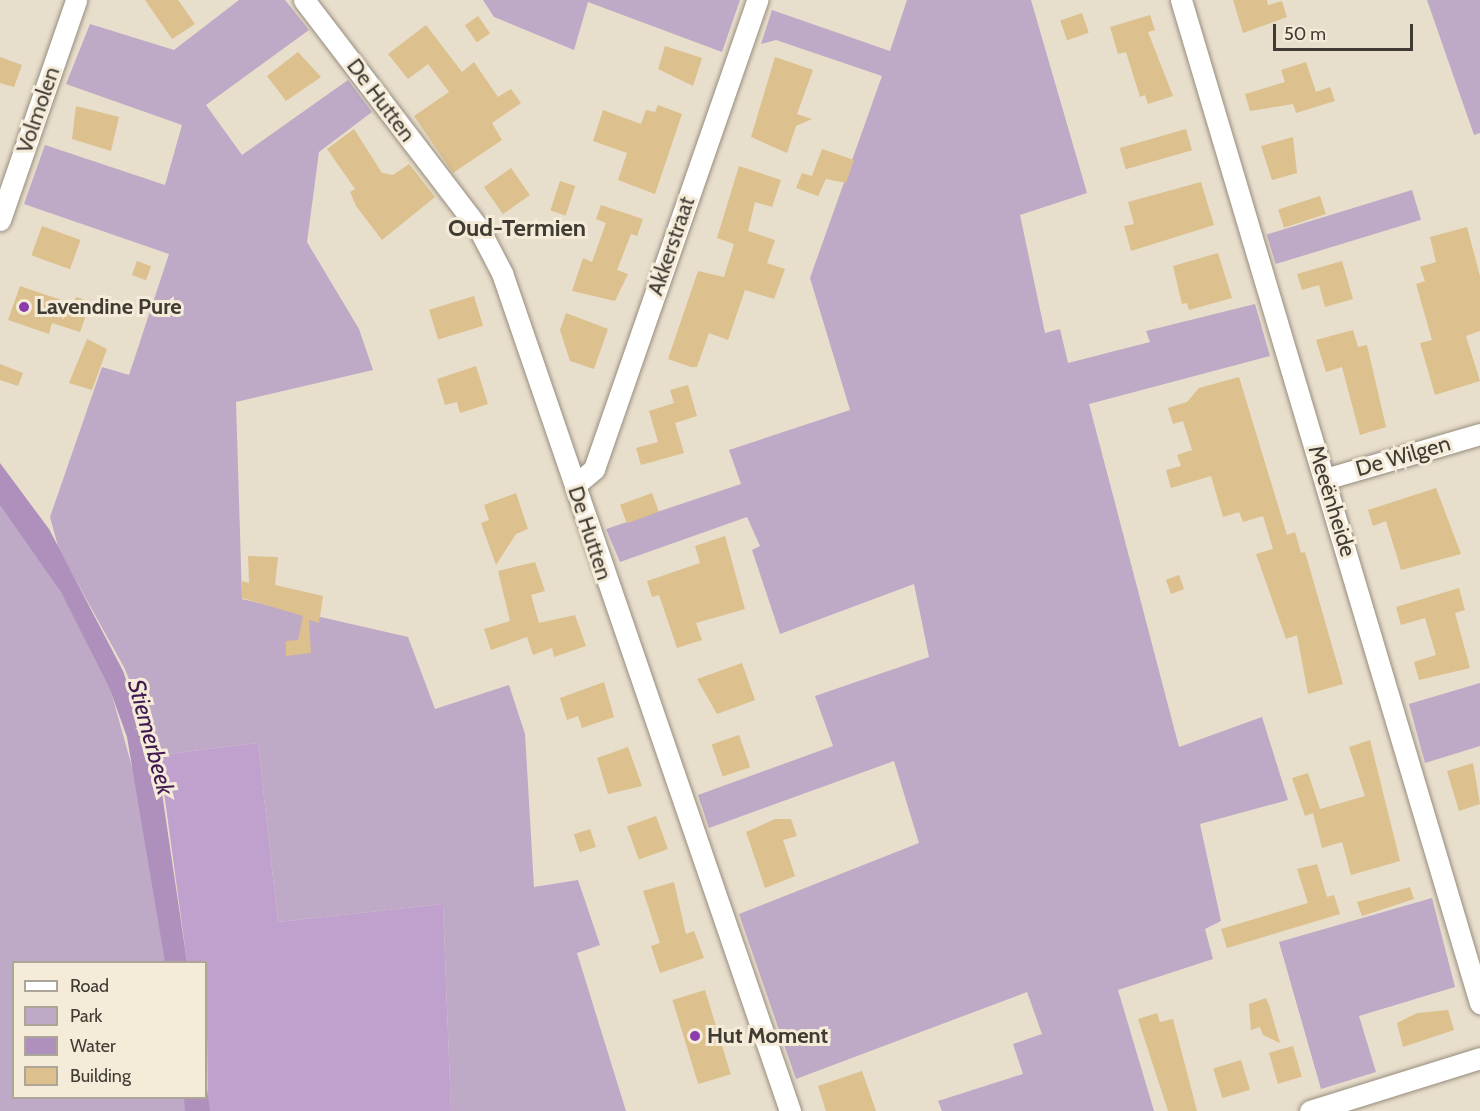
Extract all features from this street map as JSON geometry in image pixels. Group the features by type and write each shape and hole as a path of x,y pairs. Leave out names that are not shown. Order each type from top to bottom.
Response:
{"street":[{"name":"Volmolen","path":"0,220 76,0"},
{"name":"De Hutten","path":"304,0 479,229 502,273 790,1111"},
{"name":"Akkerstraat","path":"575,485 594,469 757,0"},
{"name":"Meeënheide","path":"1181,0 1480,1003"},
{"name":"De Wilgen","path":"1325,479 1480,434"},
{"path":"1310,1111 1480,1058"}],"green space":[{"path":"239,0 285,0 309,30 206,105 242,155 348,80 372,112 319,152 307,242 359,329 373,370 236,402 242,599 408,637 435,709 509,685 525,734 534,887 578,880 600,945 577,953 626,1111 451,1111 443,904 278,922 258,743 159,755 125,669 59,550 50,517 102,367 129,375 169,254 24,204 45,145 165,185 182,125 66,84 90,24 174,50"},
{"path":"483,0 740,0 722,52 588,2 574,50 494,17"},
{"path":"907,0 1031,0 1087,193 1020,215 1045,333 1060,329 1068,363 1150,342 1146,331 1255,304 1270,356 1089,404 1179,747 1262,717 1288,800 1200,824 1221,921 1205,929 1213,959 1118,990 1154,1111 942,1111 938,1101 1023,1074 1013,1044 1042,1034 1027,992 796,1079 739,914 919,843 894,761 709,828 698,795 833,746 815,696 929,657 914,584 780,634 752,550 760,546 747,517 620,562 606,529 741,484 729,450 850,410 810,278 882,76 776,40 761,44 772,10 890,51"},
{"path":"1427,0 1480,0 1480,133 1474,135"},
{"path":"1412,190 1421,220 1276,264 1267,234"},
{"path":"0,493 16,512 104,667 143,806 169,961 12,961 12,1099 188,1099 189,1111 0,1111"},
{"path":"1480,683 1480,746 1425,763 1409,704"},
{"path":"1432,898 1455,987 1359,1016 1376,1072 1321,1089 1279,942"}],"shaded area":[{"path":"258,743 278,922 443,904 451,1111 208,1111 207,961 187,961 159,755"}],"water":[{"path":"0,463 49,529 123,671 159,773 187,961 165,961 127,737 109,687 61,592 0,505"},
{"path":"207,1088 210,1111 185,1111 184,1099 207,1099"}],"building":[{"path":"145,0 178,0 195,24 172,39"},
{"path":"1233,0 1267,0 1268,5 1282,1 1287,17 1243,33"},
{"path":"1082,13 1089,33 1067,40 1060,20"},
{"path":"1150,15 1155,30 1148,32 1173,96 1148,104 1145,95 1140,97 1126,52 1118,54 1110,27"},
{"path":"478,16 490,33 477,42 465,25"},
{"path":"426,25 462,72 474,62 498,97 511,89 521,103 492,123 502,140 453,173 414,116 449,92 428,64 408,79 388,54"},
{"path":"665,46 702,58 693,86 658,69"},
{"path":"298,52 321,77 286,101 267,76"},
{"path":"0,57 22,65 14,87 0,83"},
{"path":"775,57 813,70 797,114 812,119 796,126 787,153 751,137"},
{"path":"1306,62 1316,92 1330,87 1335,101 1296,113 1293,104 1250,111 1245,94 1285,82 1281,70"},
{"path":"658,105 682,114 655,194 618,180 627,153 593,141 603,110 641,124 646,110 655,112"},
{"path":"76,106 119,117 111,151 72,139"},
{"path":"354,129 382,173 393,175 409,164 435,197 382,240 356,206 350,192 355,189 327,149"},
{"path":"1186,129 1192,150 1126,169 1120,148"},
{"path":"1293,137 1297,173 1272,180 1261,146"},
{"path":"822,149 854,160 846,183 826,179 818,196 796,188 802,173 812,176"},
{"path":"739,166 781,180 772,207 755,202 748,231 775,240 767,263 785,269 774,299 745,290 728,340 709,333 697,367 691,367 668,359 698,271 724,277 734,244 717,238"},
{"path":"511,168 530,195 503,214 484,187"},
{"path":"560,181 575,186 566,215 550,210"},
{"path":"1201,182 1214,225 1131,251 1124,226 1134,224 1128,202"},
{"path":"1320,196 1326,214 1284,228 1278,210"},
{"path":"601,205 643,219 637,236 631,234 617,270 628,274 615,301 572,291 583,258 592,262 606,223 596,219"},
{"path":"42,226 81,240 70,269 31,255"},
{"path":"1467,227 1480,276 1480,331 1466,336 1480,381 1435,395 1420,343 1432,340 1416,284 1425,281 1420,267 1436,262 1430,237"},
{"path":"1218,253 1232,298 1189,310 1187,303 1182,304 1173,266"},
{"path":"137,261 151,266 146,280 132,275"},
{"path":"1342,261 1353,299 1325,307 1319,285 1302,290 1297,274"},
{"path":"20,286 73,304 76,297 91,302 80,332 52,323 49,334 8,320"},
{"path":"474,296 483,326 438,339 429,310"},
{"path":"566,313 608,329 594,369 570,361 560,330"},
{"path":"1353,330 1358,347 1367,345 1386,427 1360,435 1342,367 1326,372 1316,340"},
{"path":"87,339 107,349 92,390 69,383"},
{"path":"0,364 23,373 18,386 0,380"},
{"path":"476,366 488,404 460,413 457,402 445,405 437,379"},
{"path":"1239,377 1287,535 1295,532 1301,553 1305,552 1343,684 1308,694 1297,635 1286,639 1256,554 1273,549 1263,516 1243,522 1239,512 1223,517 1211,476 1171,488 1166,470 1181,466 1177,455 1192,450 1183,421 1173,424 1168,408 1187,402 1199,388"},
{"path":"688,385 697,416 675,423 684,453 641,465 636,448 658,442 649,411 674,403 670,390"},
{"path":"1436,488 1461,554 1401,570 1386,521 1373,526 1368,510"},
{"path":"516,493 528,529 516,534 496,565 481,523 489,520 484,505"},
{"path":"652,493 659,512 627,523 620,505"},
{"path":"725,536 745,609 696,623 702,640 677,648 659,595 652,597 647,581 700,563 695,546"},
{"path":"248,556 278,557 275,585 323,596 319,623 309,620 311,653 286,656 286,641 298,640 303,616 242,598 242,581 249,583"},
{"path":"535,562 545,591 531,595 539,623 575,615 586,646 554,657 552,648 533,655 527,637 491,650 484,629 510,621 498,571"},
{"path":"1179,575 1184,589 1171,594 1166,580"},
{"path":"1459,588 1465,610 1455,613 1470,668 1419,680 1414,662 1436,655 1425,618 1401,625 1396,607"},
{"path":"742,663 755,700 717,714 697,679"},
{"path":"604,682 614,717 582,728 578,716 567,720 560,698"},
{"path":"739,735 750,767 723,777 712,744"},
{"path":"1370,740 1400,861 1351,875 1342,842 1322,848 1313,813 1305,816 1292,778 1308,773 1320,809 1365,796 1349,747"},
{"path":"628,747 642,786 608,794 597,758"},
{"path":"1473,763 1480,804 1459,811 1447,771"},
{"path":"656,816 668,849 639,859 627,827"},
{"path":"775,819 791,819 797,836 783,840 795,876 765,888 746,832"},
{"path":"590,829 596,847 580,852 574,834"},
{"path":"1317,864 1327,897 1334,895 1340,914 1227,948 1221,929 1308,903 1297,869"},
{"path":"674,882 686,934 694,931 704,958 660,973 651,946 660,943 643,891"},
{"path":"1410,887 1414,899 1362,916 1357,902"},
{"name":"Hut Moment","path":"705,990 731,1074 698,1084 672,1000"},
{"path":"1266,998 1280,1043 1263,1035 1260,1027 1251,1030 1249,1004"},
{"path":"1448,1010 1454,1030 1403,1047 1397,1023 1417,1013"},
{"path":"1157,1013 1160,1022 1173,1019 1197,1111 1168,1111 1138,1019"},
{"path":"1293,1046 1302,1077 1278,1084 1269,1053"},
{"path":"1241,1060 1250,1090 1222,1098 1213,1068"},
{"path":"862,1071 876,1111 826,1111 818,1086"}],"place":[{"name":"Lavendine Pure","path":"24,307"},
{"name":"Hut Moment","path":"695,1036"}],"district":[{"name":"Oud-Termien","path":"517,228"}],"water label":[{"name":"Stiemerbeek","path":"151,737"}]}
